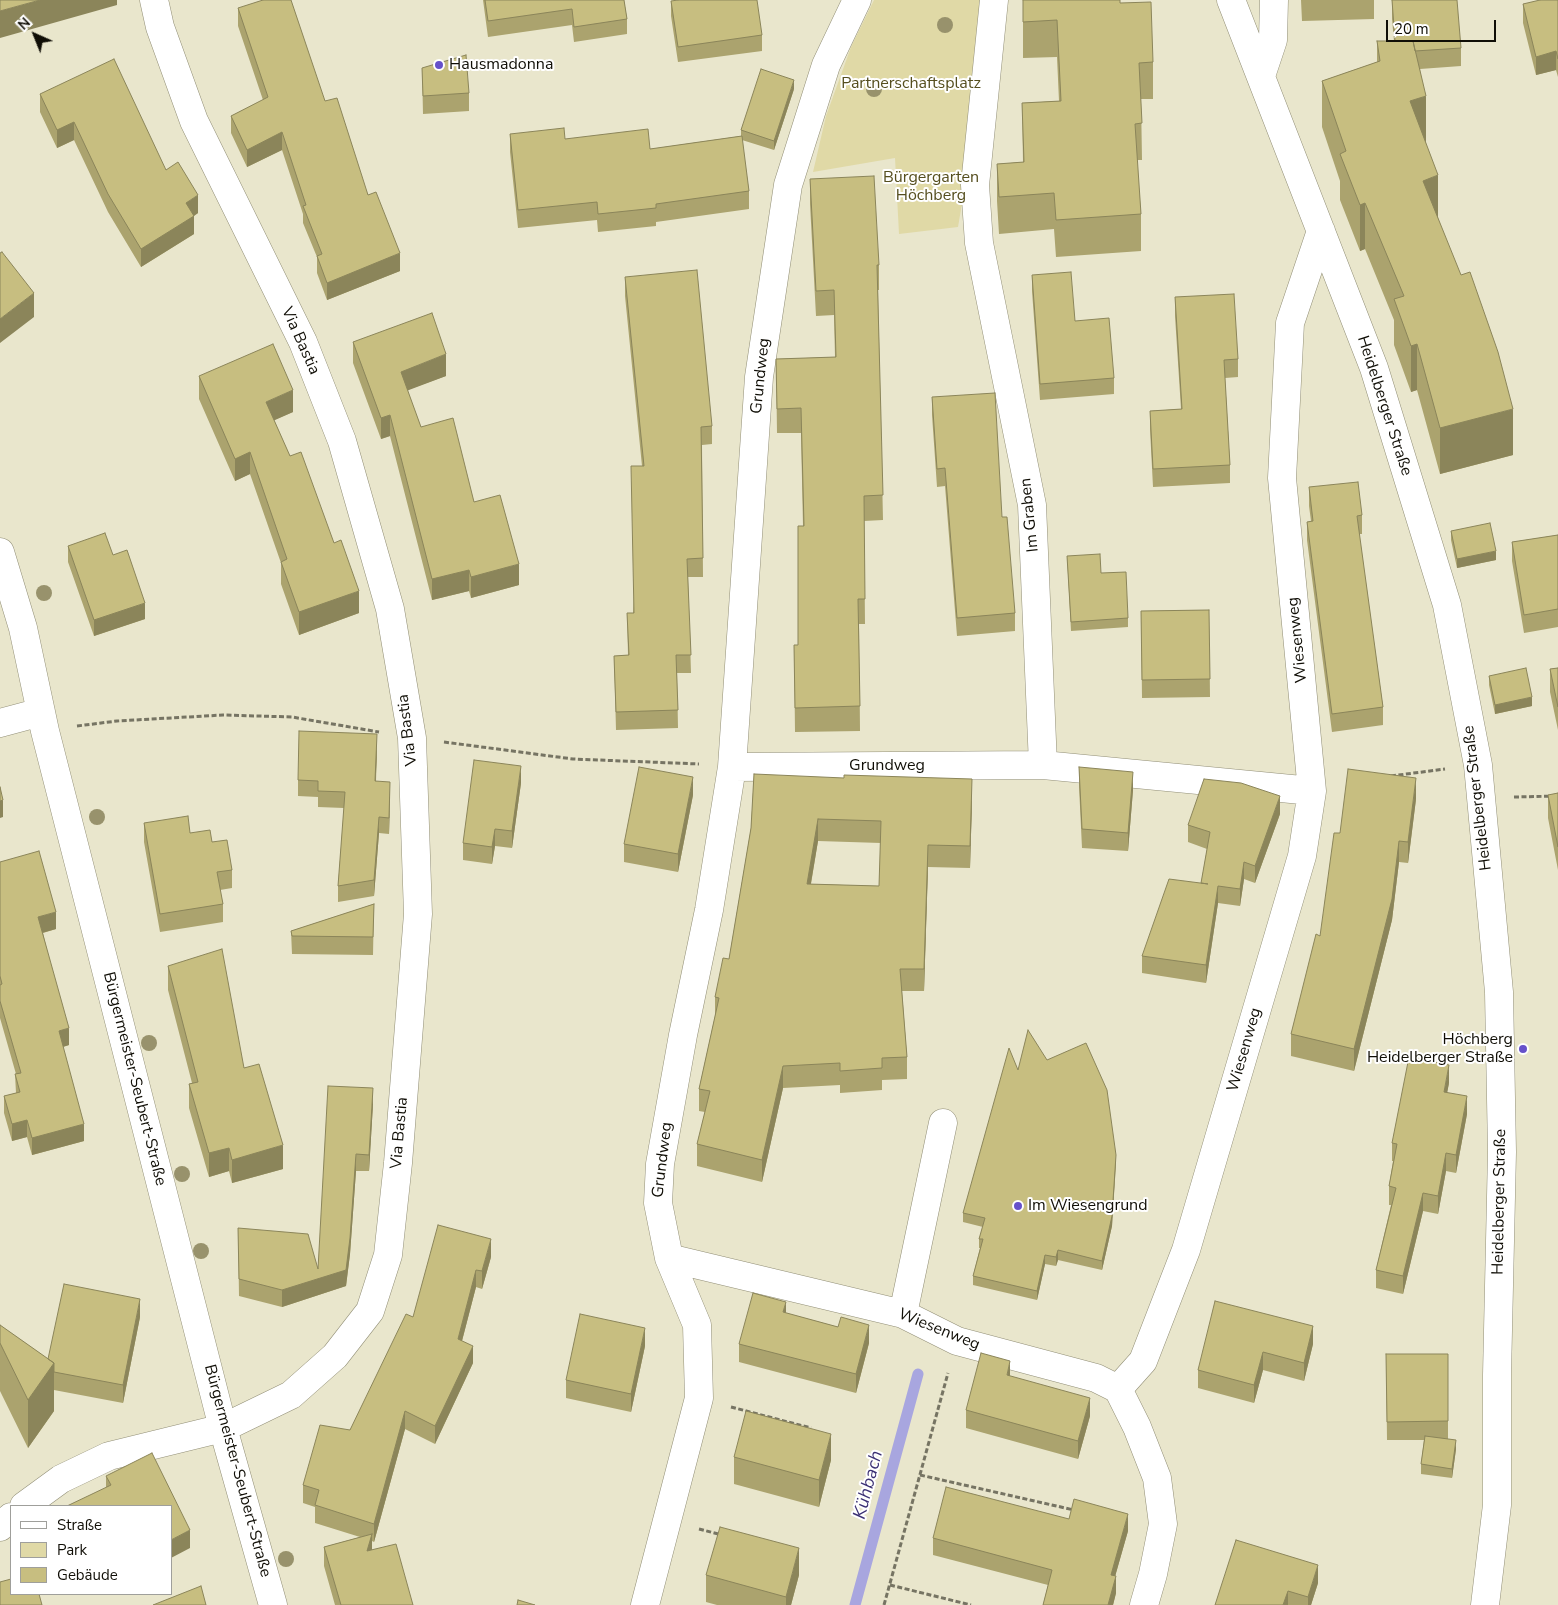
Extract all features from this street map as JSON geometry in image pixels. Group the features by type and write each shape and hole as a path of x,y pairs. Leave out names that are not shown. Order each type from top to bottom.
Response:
{"street":[{"name":"Via Bastia","path":"25,1505 62,1479 110,1456 223,1428 291,1395 335,1356 370,1311 388,1255 398,1163 418,914 412,738 390,609 342,441 303,342 194,121 160,27 154,0"},
{"name":"Grundweg","path":"644,1605 699,1398 697,1325 669,1258 658,1204 660,1164 683,1036 709,910 732,767 759,378 788,185 826,65 857,0"},
{"name":"Im Graben","path":"994,0 975,185 979,243 1032,505 1042,765"},
{"name":"Heidelberger Straße","path":"1232,0 1374,368 1447,605 1478,765 1499,992 1502,1152 1497,1375 1497,1505 1485,1605"},
{"path":"1261,76 1274,40 1274,0"},
{"name":"Wiesenweg","path":"669,1258 903,1314 957,1341 1096,1378 1118,1389 1143,1361 1186,1250 1302,856 1312,791 1282,478 1290,323 1321,231"},
{"name":"Bürgermeister-Seubert-Straße","path":"0,552 23,628 41,712 223,1428 274,1605"},
{"path":"0,723 41,712"},
{"name":"Grundweg","path":"732,767 1042,765"},
{"path":"1042,765 1312,791"},
{"path":"903,1314 943,1123"},
{"path":"1118,1389 1157,1478 1163,1524 1153,1574 1144,1605"},
{"path":"0,1527 10,1518"}],"path":[{"path":"93,723 223,715 282,716 368,730"},
{"path":"462,744 573,759 678,762"},
{"path":"1385,776 1478,765"},
{"path":"1516,797 1558,796"},
{"path":"884,1605 957,1341"},
{"path":"699,1398 812,1428"},
{"path":"920,1475 1075,1510"},
{"path":"667,1520 730,1537"},
{"path":"890,1585 971,1605"}],"green space":[{"name":"Partnerschaftsplatz","path":"874,0 985,0 972,145 958,227 899,234 895,158 813,172 826,116 851,47"}],"building":[{"path":"0,0 40,0 0,11"},
{"path":"263,0 291,0 325,101 337,98 368,195 376,192 400,253 327,283 317,256 322,254 303,206 306,205 282,132 247,150 231,116 268,97 238,8"},
{"path":"485,0 624,0 627,19 574,27 572,9 488,21"},
{"path":"757,0 762,35 678,47 671,1"},
{"path":"1023,0 1120,0 1120,3 1151,2 1153,62 1139,63 1142,123 1135,124 1141,214 1056,220 1054,193 999,197 997,164 1024,162 1022,103 1061,101 1057,20 1023,22"},
{"path":"1392,0 1457,0 1461,48 1415,51 1413,41 1395,41"},
{"path":"1540,0 1558,0 1558,59 1556,51 1536,57 1523,4"},
{"path":"1377,41 1413,41 1426,96 1410,101 1438,175 1423,181 1461,275 1470,272 1498,352 1513,409 1440,428 1417,344 1411,346 1394,299 1404,296 1365,203 1360,205 1340,154 1346,151 1322,81 1380,61"},
{"path":"466,55 469,93 423,96 422,68"},
{"path":"114,59 166,170 178,162 198,195 186,203 194,216 141,249 108,194 74,122 57,130 40,94"},
{"path":"761,69 794,80 774,141 741,130"},
{"path":"564,128 565,139 648,129 650,149 742,136 749,191 656,204 656,208 598,214 597,202 518,210 510,134"},
{"path":"874,176 879,265 877,265 883,495 864,496 865,599 858,599 860,706 795,708 794,645 798,645 798,526 804,526 801,408 777,409 776,359 836,357 834,290 816,291 810,179"},
{"path":"2,252 34,293 0,319 0,253"},
{"path":"697,270 712,426 701,427 703,558 687,559 691,655 676,655 678,710 616,712 614,656 629,655 627,613 634,613 631,466 644,466 625,277"},
{"path":"1071,272 1075,321 1109,318 1114,378 1040,384 1032,275"},
{"path":"1234,294 1238,359 1224,360 1230,465 1153,469 1150,411 1182,409 1175,297"},
{"path":"432,313 446,354 401,372 421,427 453,418 474,502 500,495 519,564 471,577 469,570 432,579 390,415 381,418 353,342"},
{"path":"273,344 293,390 266,402 290,456 301,452 334,543 341,540 359,591 299,612 281,562 287,559 250,452 235,459 199,376"},
{"path":"995,393 1002,517 1007,517 1015,613 957,618 945,468 937,469 932,397"},
{"path":"1358,482 1362,515 1357,516 1383,707 1332,714 1307,522 1313,521 1309,487"},
{"path":"1490,523 1496,551 1457,559 1451,531"},
{"path":"105,533 113,555 127,550 145,603 94,620 68,546"},
{"path":"1558,535 1558,609 1524,615 1512,542"},
{"path":"1100,554 1101,573 1126,572 1128,618 1071,622 1067,556"},
{"path":"1209,610 1210,679 1142,680 1141,611"},
{"path":"1526,668 1532,697 1495,705 1489,676"},
{"path":"1558,668 1558,707 1550,669"},
{"path":"299,731 377,734 375,781 390,782 389,818 379,817 374,880 338,886 345,792 318,791 318,781 298,780"},
{"path":"474,760 521,766 512,831 495,829 492,847 463,843"},
{"path":"639,767 693,777 678,854 624,844"},
{"path":"1079,767 1133,772 1128,833 1082,829"},
{"path":"1348,769 1416,778 1408,842 1399,841 1392,899 1354,1049 1291,1034 1316,934 1320,936 1334,833 1340,833"},
{"path":"754,774 844,778 844,775 972,779 970,846 928,845 924,969 900,969 907,1057 882,1058 882,1068 840,1071 840,1063 783,1066 762,1160 697,1144 710,1091 699,1089 719,998 715,997 723,958 729,959 751,828","holes":["818,819 881,821 879,886 807,884"]},
{"path":"1204,779 1241,783 1280,796 1255,866 1244,862 1240,889 1218,886 1206,965 1142,956 1169,879 1208,884 1201,883 1210,832 1188,825"},
{"path":"0,787 3,800 0,801"},
{"path":"1558,793 1558,847 1548,795"},
{"path":"188,816 190,833 210,830 212,842 227,840 232,870 217,872 223,904 160,914 144,823"},
{"path":"39,851 56,912 38,917 69,1028 59,1031 84,1124 32,1138 27,1120 12,1124 4,1096 20,1092 15,1074 21,1073 0,1001 0,985 2,984 0,976 0,862"},
{"path":"374,904 373,937 292,936 291,931"},
{"path":"222,949 244,1068 259,1064 283,1145 232,1160 229,1148 209,1153 189,1084 198,1082 168,966"},
{"path":"1028,1030 1047,1060 1086,1043 1107,1090 1116,1155 1112,1216 1102,1261 1058,1250 1056,1257 1045,1255 1037,1291 973,1276 983,1239 979,1239 985,1218 963,1213 1009,1048 1018,1070"},
{"path":"1409,1057 1449,1065 1444,1092 1467,1096 1456,1155 1446,1153 1438,1196 1423,1193 1403,1276 1376,1270 1396,1188 1389,1186 1397,1144 1392,1143"},
{"path":"328,1086 373,1088 369,1155 356,1154 346,1270 282,1290 239,1279 238,1228 308,1234 318,1269"},
{"path":"438,1225 491,1239 482,1271 476,1270 458,1339 473,1346 435,1426 405,1411 374,1524 315,1505 319,1490 303,1485 320,1425 350,1430 406,1314 413,1317"},
{"path":"64,1284 140,1299 123,1385 54,1372 54,1363 48,1359"},
{"path":"753,1293 786,1302 783,1312 838,1327 841,1317 869,1325 856,1374 739,1344"},
{"path":"1215,1301 1313,1326 1304,1363 1263,1352 1254,1385 1198,1370"},
{"path":"580,1314 645,1328 631,1394 566,1380"},
{"path":"0,1325 54,1363 28,1400 0,1343"},
{"path":"981,1353 1010,1361 1007,1375 1090,1398 1078,1441 966,1410"},
{"path":"1386,1354 1448,1354 1448,1421 1387,1422"},
{"path":"746,1411 831,1434 819,1480 734,1457"},
{"path":"1425,1436 1456,1440 1452,1469 1421,1464"},
{"path":"152,1453 190,1530 172,1539 172,1505 69,1505 111,1485 106,1476"},
{"path":"946,1487 1069,1519 1074,1499 1128,1514 1111,1575 1116,1576 1108,1605 1043,1605 1052,1570 933,1538"},
{"path":"720,1527 799,1548 786,1597 706,1575"},
{"path":"372,1534 367,1551 396,1544 413,1605 341,1605 324,1547"},
{"path":"1236,1540 1318,1565 1308,1597 1288,1591 1283,1605 1215,1605"},
{"path":"10,1579 10,1595 39,1595 42,1605 0,1605 0,1582"},
{"path":"201,1586 206,1605 153,1605"},
{"path":"518,1600 535,1605 517,1605"}],"waterway":[{"name":"Kühbach","path":"855,1605 918,1374"}],"place":[{"name":"Hausmadonna","path":"439,65"},
{"name":"Höchberg Heidelberger Straße","path":"1523,1049"},
{"name":"Im Wiesengrund","path":"1018,1206"}],"park label":[{"name":"Bürgergarten Höchberg","path":"931,187"}]}
